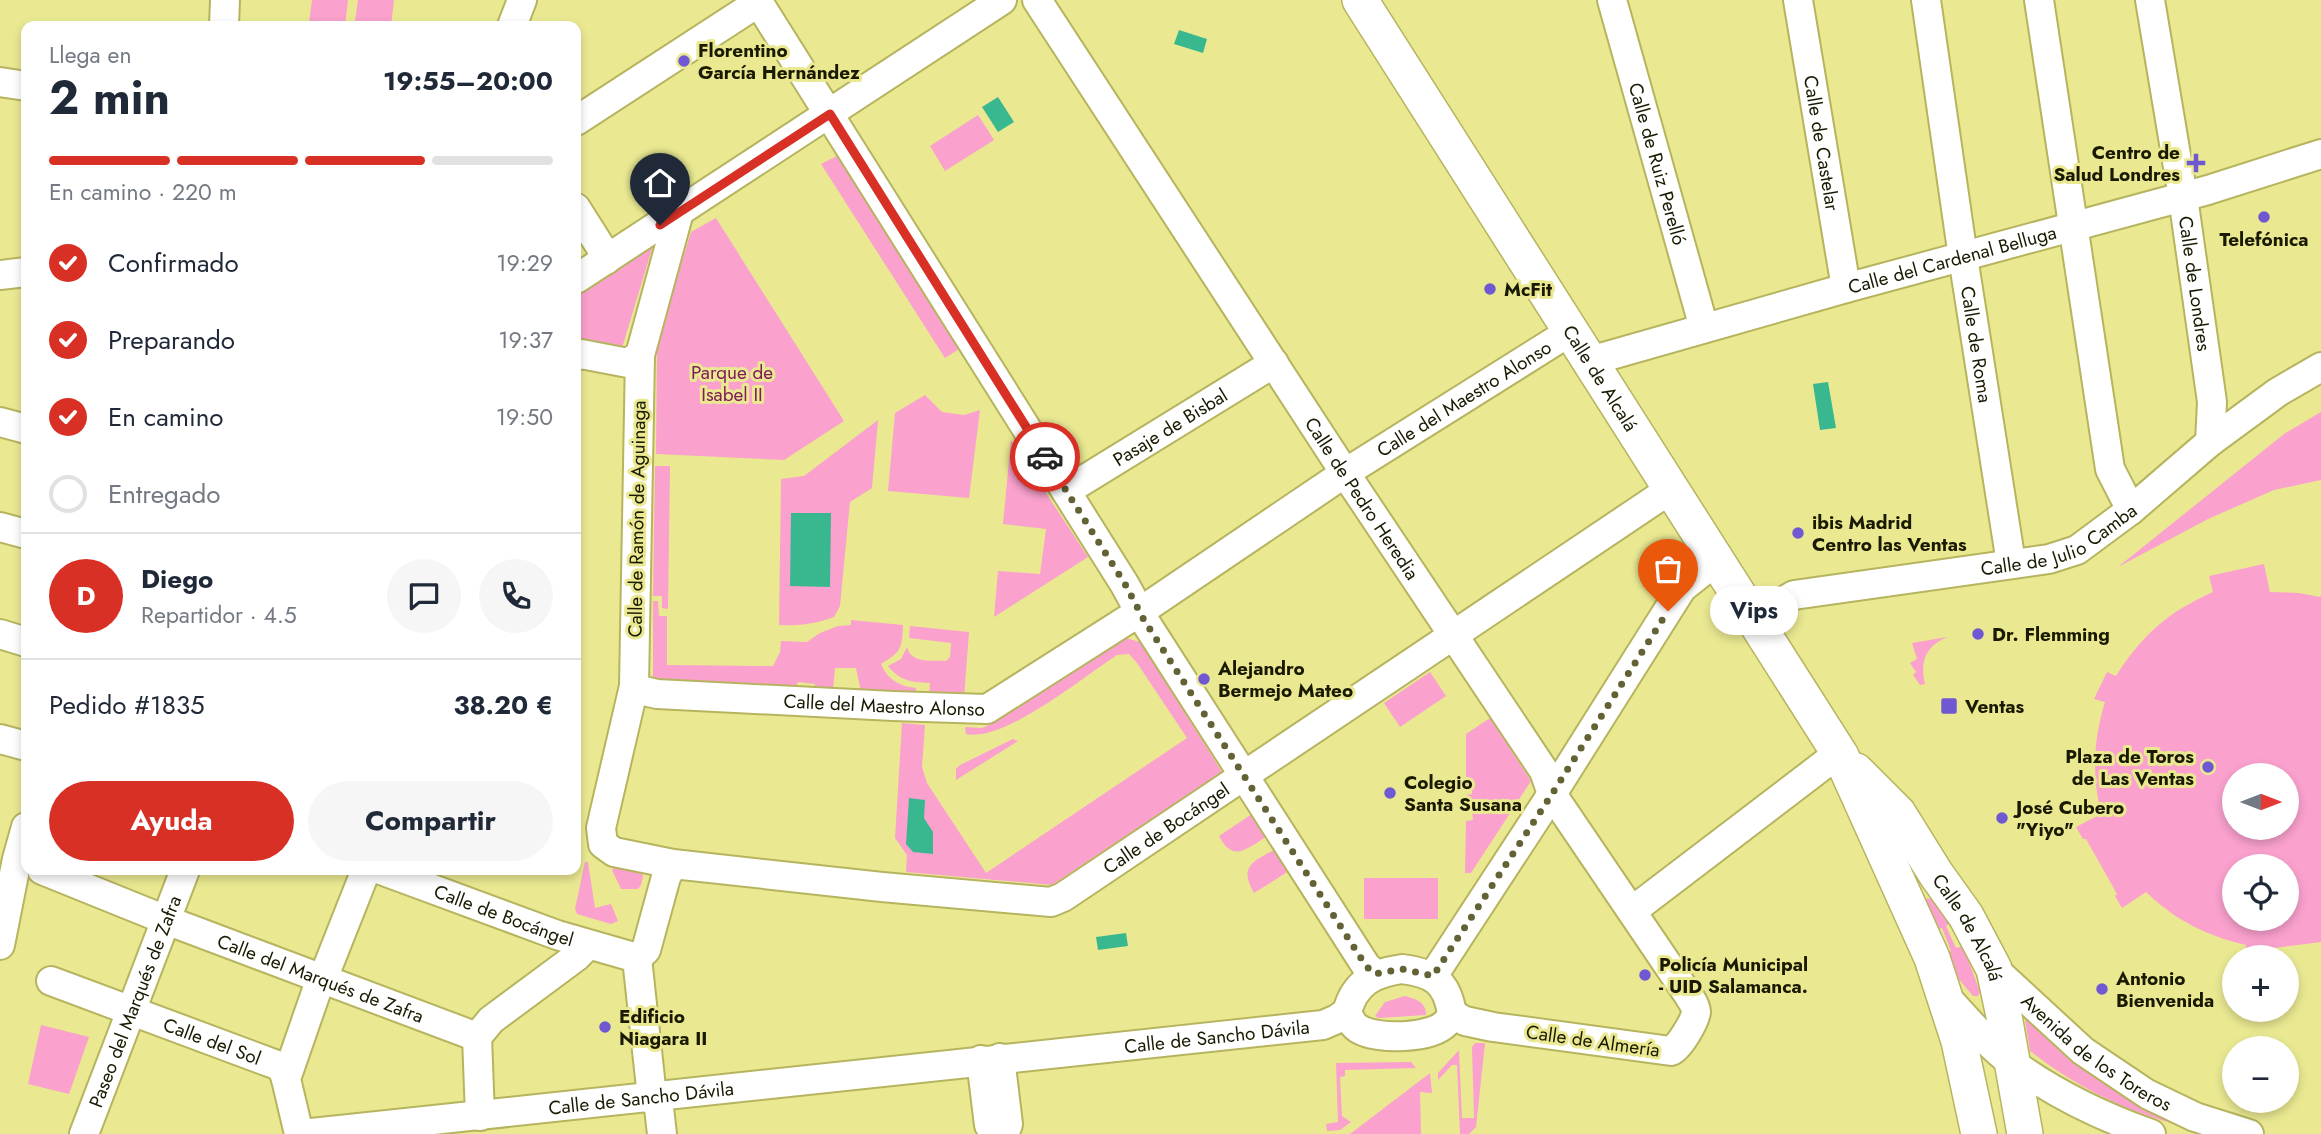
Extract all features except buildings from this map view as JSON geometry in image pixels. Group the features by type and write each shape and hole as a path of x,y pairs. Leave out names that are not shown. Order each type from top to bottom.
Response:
{"main road":[{"name":"Calle de Alcalá","path":"1360,0 1840,754 1932,958 1959,1041 1979,1134"},
{"name":"Calle de Alcalá","path":"1840,754 1898,813 1966,916 1994,970 2025,1134"}],"street":[{"path":"224,21 225,0"},
{"path":"514,21 522,0"},
{"path":"581,276 1002,0"},
{"name":"Calle de Pedro Heredia","path":"1037,0 1345,473 1544,771 1552,794 1689,996"},
{"name":"Calle de Ruiz Perelló","path":"1612,0 1704,328"},
{"name":"Calle de Castelar","path":"1798,0 1846,288"},
{"name":"Calle de Roma","path":"1926,0 2011,563"},
{"path":"2039,0 2110,468 2132,510"},
{"name":"Calle de Londres","path":"2150,0 2183,197 2212,402 2210,442"},
{"path":"581,118 758,1 1141,611 1144,620 1366,966 1375,974"},
{"path":"0,82 21,85"},
{"name":"Calle del Cardenal Belluga","path":"1590,360 1846,288 2074,228 2319,156"},
{"name":"Calle de Ramón de Aguinaga","path":"601,828 634,686 640,355 679,212"},
{"path":"581,216 606,260"},
{"path":"0,275 21,273"},
{"name":"Calle del Maestro Alonso","path":"634,686 657,694 987,709 1141,611 1345,473 1571,331"},
{"path":"581,354 628,363 640,355"},
{"name":"Pasaje de Bisbal","path":"1066,491 1274,363"},
{"name":"Calle de Julio Camba","path":"1754,619 1794,595 2049,559 2077,550 2132,510 2210,442 2278,392 2321,367"},
{"path":"0,422 21,428"},
{"name":"Calle de Bocángel","path":"601,828 606,848 627,856 673,864 1051,902 1063,897 1671,489"},
{"path":"0,527 21,533"},
{"path":"1433,976 1682,588 1716,561"},
{"path":"0,634 21,640"},
{"path":"0,739 21,745"},
{"path":"1632,911 1840,754"},
{"path":"0,945 21,861"},
{"path":"637,958 646,950 666,877 673,864"},
{"name":"Calle del Marqués de Zafra","path":"55,875 166,920 477,1037"},
{"name":"Paseo del Marqués de Zafra","path":"84,1134 183,875"},
{"path":"300,1134 286,1079 321,978 364,875"},
{"name":"Calle de Bocángel","path":"395,875 588,945"},
{"path":"480,1116 477,1037 491,1020 576,957 588,945 637,958"},
{"path":"637,958 647,1098 641,1111 643,1134"},
{"path":"1402,969 1433,976 1445,989 1452,1014 1438,1029 1401,1036 1373,1035 1352,1023 1347,1012 1350,1001 1361,983 1375,974 1402,969"},
{"name":"Avenida de los Toreros","path":"1994,970 2083,1051 2147,1094 2195,1117 2249,1134"},
{"name":"Calle del Sol","path":"51,981 277,1065 283,1070 286,1079"},
{"name":"Calle de Almería","path":"1452,1014 1465,1021 1493,1027 1671,1051 1678,1048 1696,1013 1689,996"},
{"name":"Avenida de los Toreros","path":"1946,997 2010,1062 2119,1123 2151,1134"},
{"name":"Calle de Sancho Dávila","path":"300,1134 1323,1025 1337,1020 1347,1012"},
{"path":"647,1098 659,1108 662,1134"}],"green space":[{"path":"312,0 348,0 346,21 309,21"},
{"path":"358,0 394,0 392,21 355,21"},
{"path":"978,115 994,140 945,171 930,146"},
{"path":"837,156 959,349 945,358 821,164"},
{"name":"Parque de Isabel II","path":"716,218 844,421 784,460 656,454 657,342 691,232"},
{"path":"654,242 622,348 581,342 581,289"},
{"path":"925,395 942,412 964,415 980,410 969,498 888,491 895,413"},
{"path":"2321,412 2321,480 2274,490 2208,519 2118,567 2284,434"},
{"path":"878,420 872,488 850,502 840,606 834,617 807,624 779,625 781,479 804,476"},
{"path":"1011,440 1088,557 994,617 998,571 1040,574 1046,529 1003,524"},
{"path":"655,466 670,466 668,609 662,608 662,596 653,596"},
{"name":"Plaza de Toros de Las Ventas","path":"2264,564 2270,592 2321,595 2321,942 2246,945 2218,937 2192,926 2168,911 2146,892 2122,908 2086,839 2083,839 2076,827 2101,814 2095,758 2105,702 2094,699 2107,672 2116,676 2136,648 2157,626 2213,592 2209,576"},
{"path":"653,601 658,601 659,616 667,616 667,665 773,666 780,652 781,641 807,642 838,626 851,625 851,620 903,625 899,649 881,664 895,681 916,688 915,695 861,692 856,668 835,668 833,690 815,689 815,684 798,682 796,688 653,679"},
{"path":"910,626 969,632 964,698 929,696 930,683 906,680 888,666 901,659 907,647 917,659 946,661 950,657 951,643 909,638"},
{"path":"1122,637 1140,642 1222,772 1052,885 906,872 907,855 895,838 902,723 925,725 922,767 927,783 986,873 1187,738 1129,654 1117,655 1022,718 982,734 966,734 965,727 982,728 995,722"},
{"path":"1947,637 1929,650 1923,668 1925,684 1920,685 1913,675 1916,672 1910,663 1917,659 1912,643"},
{"path":"1430,672 1446,696 1400,727 1384,703"},
{"path":"1490,718 1531,781 1471,873 1465,873 1466,821 1473,820 1472,812 1465,811 1466,795 1472,794 1472,786 1466,786 1466,734"},
{"path":"1013,739 1018,741 956,780 956,769 960,765"},
{"path":"1252,814 1266,837 1240,851 1229,849 1219,836"},
{"path":"1274,850 1289,871 1254,893 1248,877 1250,866"},
{"path":"585,862 588,862 595,908 611,904 618,921 611,924 577,914 575,909"},
{"path":"615,866 640,871 643,876 638,889 621,889 612,870"},
{"path":"1364,878 1438,878 1438,919 1364,919"},
{"path":"1927,898 1934,900 1949,924 1946,926 1956,948 1963,946 1980,992 1978,996 1973,996 1957,977 1947,953 1951,951 1942,928 1937,930"},
{"path":"1405,996 1422,1004 1426,1015 1375,1016 1385,1002"},
{"path":"2025,1020 2105,1084 2194,1129 2128,1108 2068,1078 2030,1051"},
{"path":"41,1025 89,1037 69,1094 28,1084"},
{"path":"1475,1043 1485,1043 1476,1127 1469,1134 1460,1134 1457,1065 1452,1065 1438,1080 1438,1073 1459,1050 1462,1118 1474,1118 1472,1047"},
{"path":"1411,1062 1416,1068 1345,1070 1345,1076 1340,1077 1342,1116 1351,1122 1340,1130 1327,1131 1326,1124 1338,1122 1336,1063"},
{"path":"1430,1073 1432,1093 1420,1092 1421,1134 1350,1134"}],"shaded area":[{"path":"1179,30 1207,39 1203,53 1174,44"},
{"path":"998,97 1014,122 998,132 982,107"},
{"path":"1828,382 1836,428 1820,430 1813,384"},
{"path":"791,513 831,513 830,587 790,586"},
{"path":"909,798 925,800 924,818 933,832 933,854 913,852 906,844"},
{"path":"1126,933 1128,946 1098,950 1096,937"}],"way so far":[{"path":"1045,457 1125,584 1144,620 1366,966 1375,974 1402,969 1433,976 1668,611"}],"place":[{"name":"Florentino García Hernández","path":"684,61"},
{"name":"Centro de Salud Londres","path":"2196,163"},
{"name":"Telefónica","path":"2264,217"},
{"name":"McFit","path":"1490,289"},
{"name":"ibis Madrid Centro las Ventas","path":"1798,533"},
{"name":"Vips","path":"1668,611"},
{"name":"Dr. Flemming","path":"1978,634"},
{"name":"Alejandro Bermejo Mateo","path":"1204,679"},
{"name":"Ventas","path":"1949,706"},
{"name":"Plaza de Toros de Las Ventas","path":"2208,767"},
{"name":"Colegio Santa Susana","path":"1390,793"},
{"name":"José Cubero \"Yiyo\"","path":"2002,818"},
{"name":"Policía Municipal - UID Salamanca.","path":"1645,975"},
{"name":"Antonio Bienvenida","path":"2102,989"},
{"name":"Edificio Niagara II","path":"605,1027"}],"route":[{"path":"660,225 830,114 1045,457"}]}
